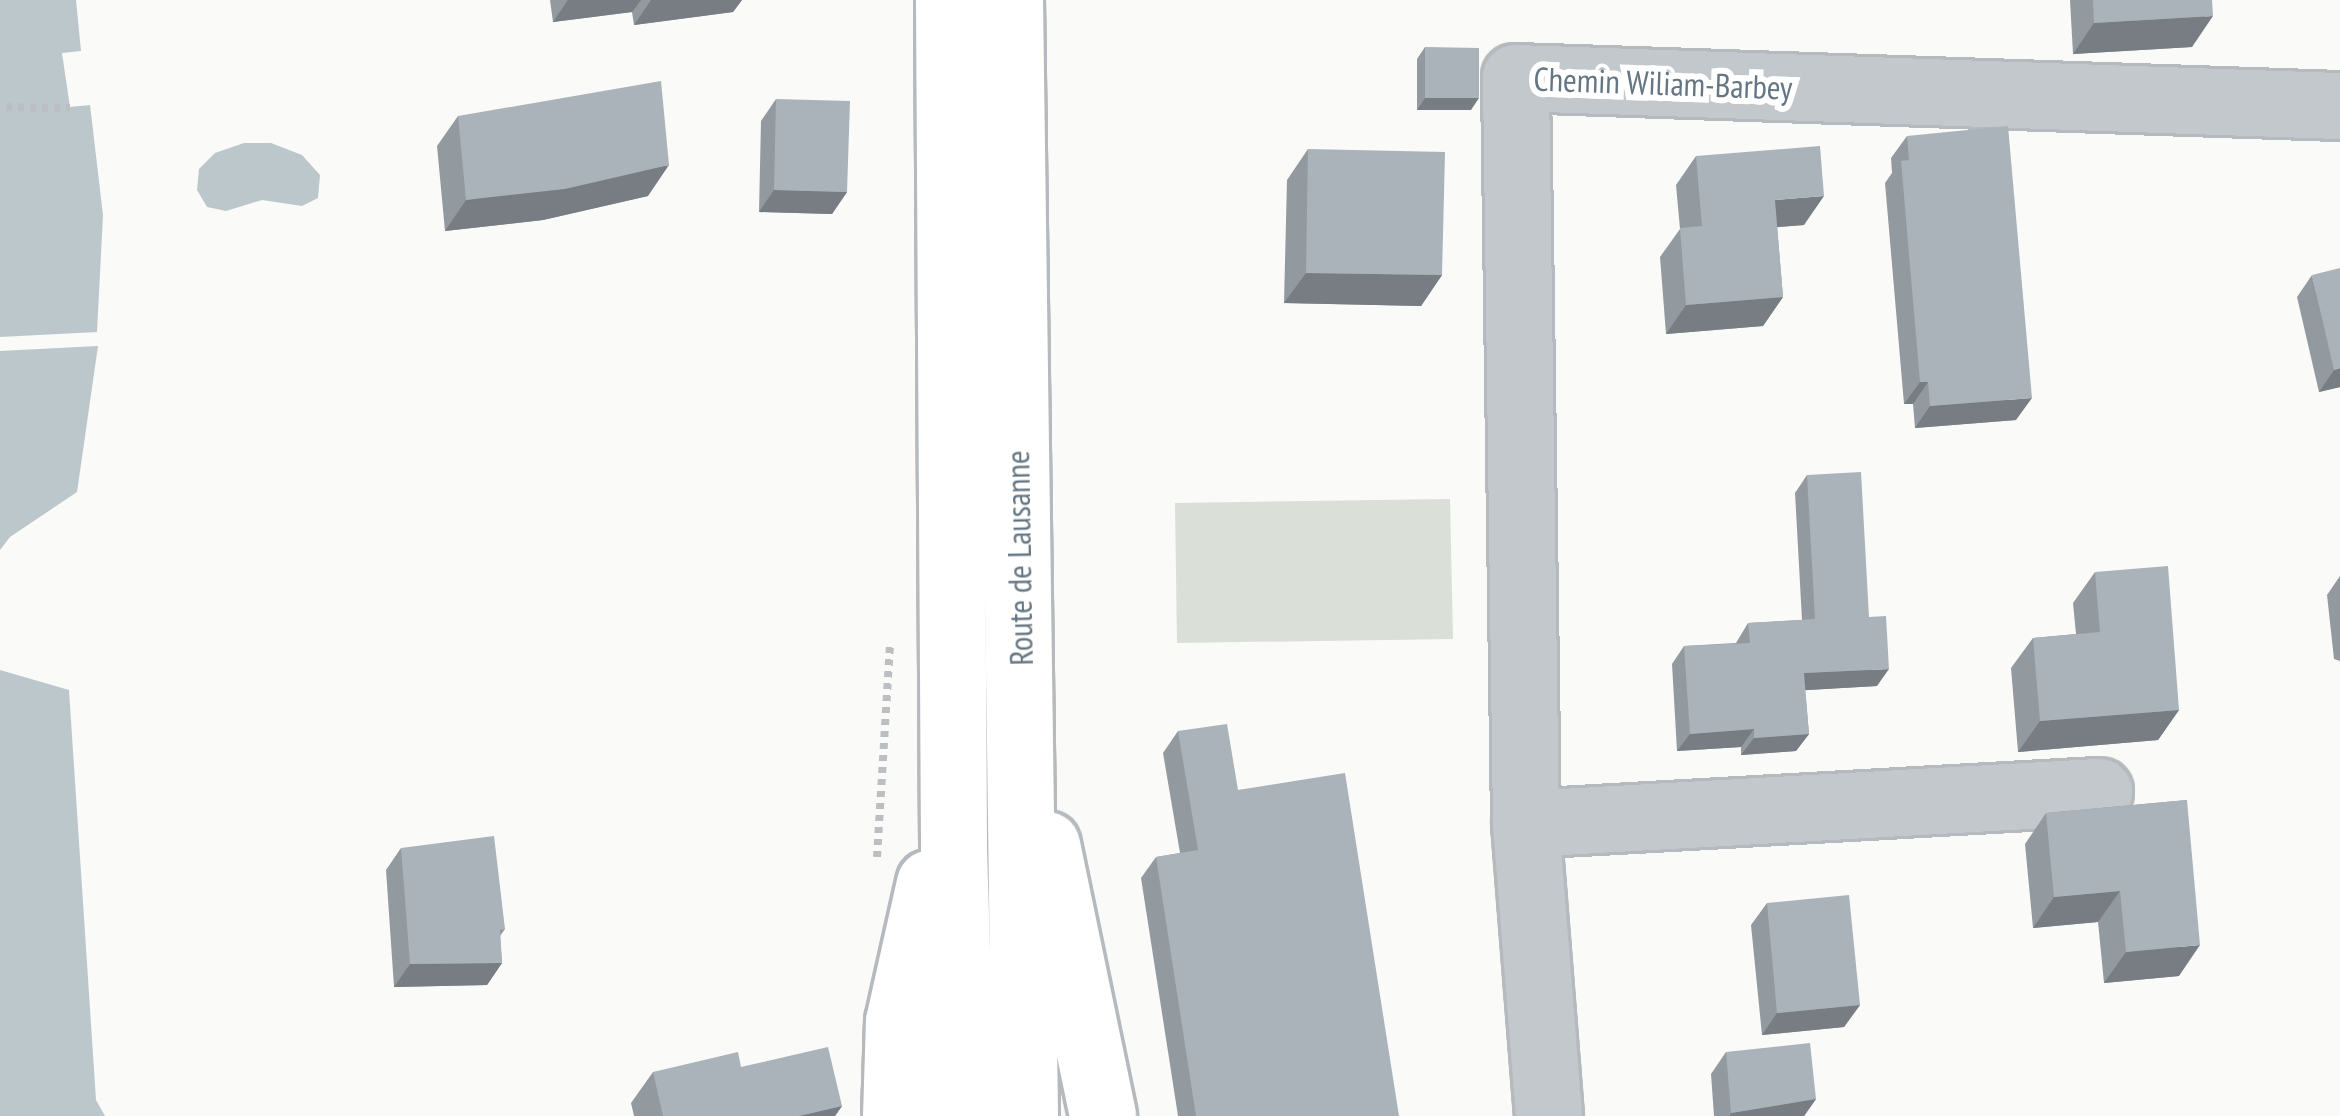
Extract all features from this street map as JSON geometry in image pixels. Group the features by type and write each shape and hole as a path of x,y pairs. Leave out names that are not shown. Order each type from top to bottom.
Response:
{"main road":[{"name":"Route de Lausanne","path":"949,0 954,773 962,1116"},
{"name":"Route de Lausanne","path":"1010,0 1025,1116"},
{"path":"1022,730 1103,1116"},
{"path":"896,1116 899,1022 954,773"}],"street":[{"name":"Chemin Wiliam-Barbey","path":"1550,1116 1526,824 1516,78 2340,106"},
{"path":"1526,824 2099,792"}],"path":[{"path":"6,107 70,108"}],"shaded area":[{"path":"0,0 76,0 81,51 62,53 70,107 90,105 103,215 97,332 0,337"},
{"path":"244,143 271,143 302,155 320,175 318,198 302,206 262,200 226,211 207,207 197,190 199,169 215,153"},
{"path":"98,346 77,492 10,537 0,550 0,351"},
{"path":"1450,499 1453,639 1177,643 1175,503"},
{"path":"0,670 69,690 96,1100 105,1116 0,1116"}],"building":[{"path":"2093,0 2212,0 2213,16 2094,23"},
{"path":"1425,47 1479,48 1479,98 1425,98"},
{"path":"661,81 669,165 565,189 466,200 458,116"},
{"path":"776,99 850,101 847,192 774,190"},
{"path":"2008,126 2032,398 1930,406 1928,382 1920,382 1901,161 1909,160 1907,136"},
{"path":"1820,146 1824,196 1775,200 1783,297 1686,305 1680,228 1702,226 1696,156"},
{"path":"1308,149 1445,152 1442,275 1306,273"},
{"path":"2340,268 2340,368 2334,370 2312,275"},
{"path":"1861,472 1869,617 1886,616 1889,669 1804,673 1809,734 1754,738 1754,729 1690,734 1684,646 1750,643 1748,623 1815,619 1807,475"},
{"path":"2168,566 2179,710 2040,721 2033,638 2100,632 2095,572"},
{"path":"1227,724 1238,790 1345,773 1399,1116 1196,1116 1156,857 1198,850 1178,731"},
{"path":"2187,800 2200,945 2126,952 2120,891 2054,897 2046,813"},
{"path":"494,836 505,929 500,930 502,963 410,964 401,848"},
{"path":"1849,895 1860,1005 1777,1013 1767,903"},
{"path":"1810,1043 1816,1099 1731,1113 1726,1052"},
{"path":"828,1047 842,1106 799,1116 663,1116 653,1072 738,1052 741,1067"}]}
